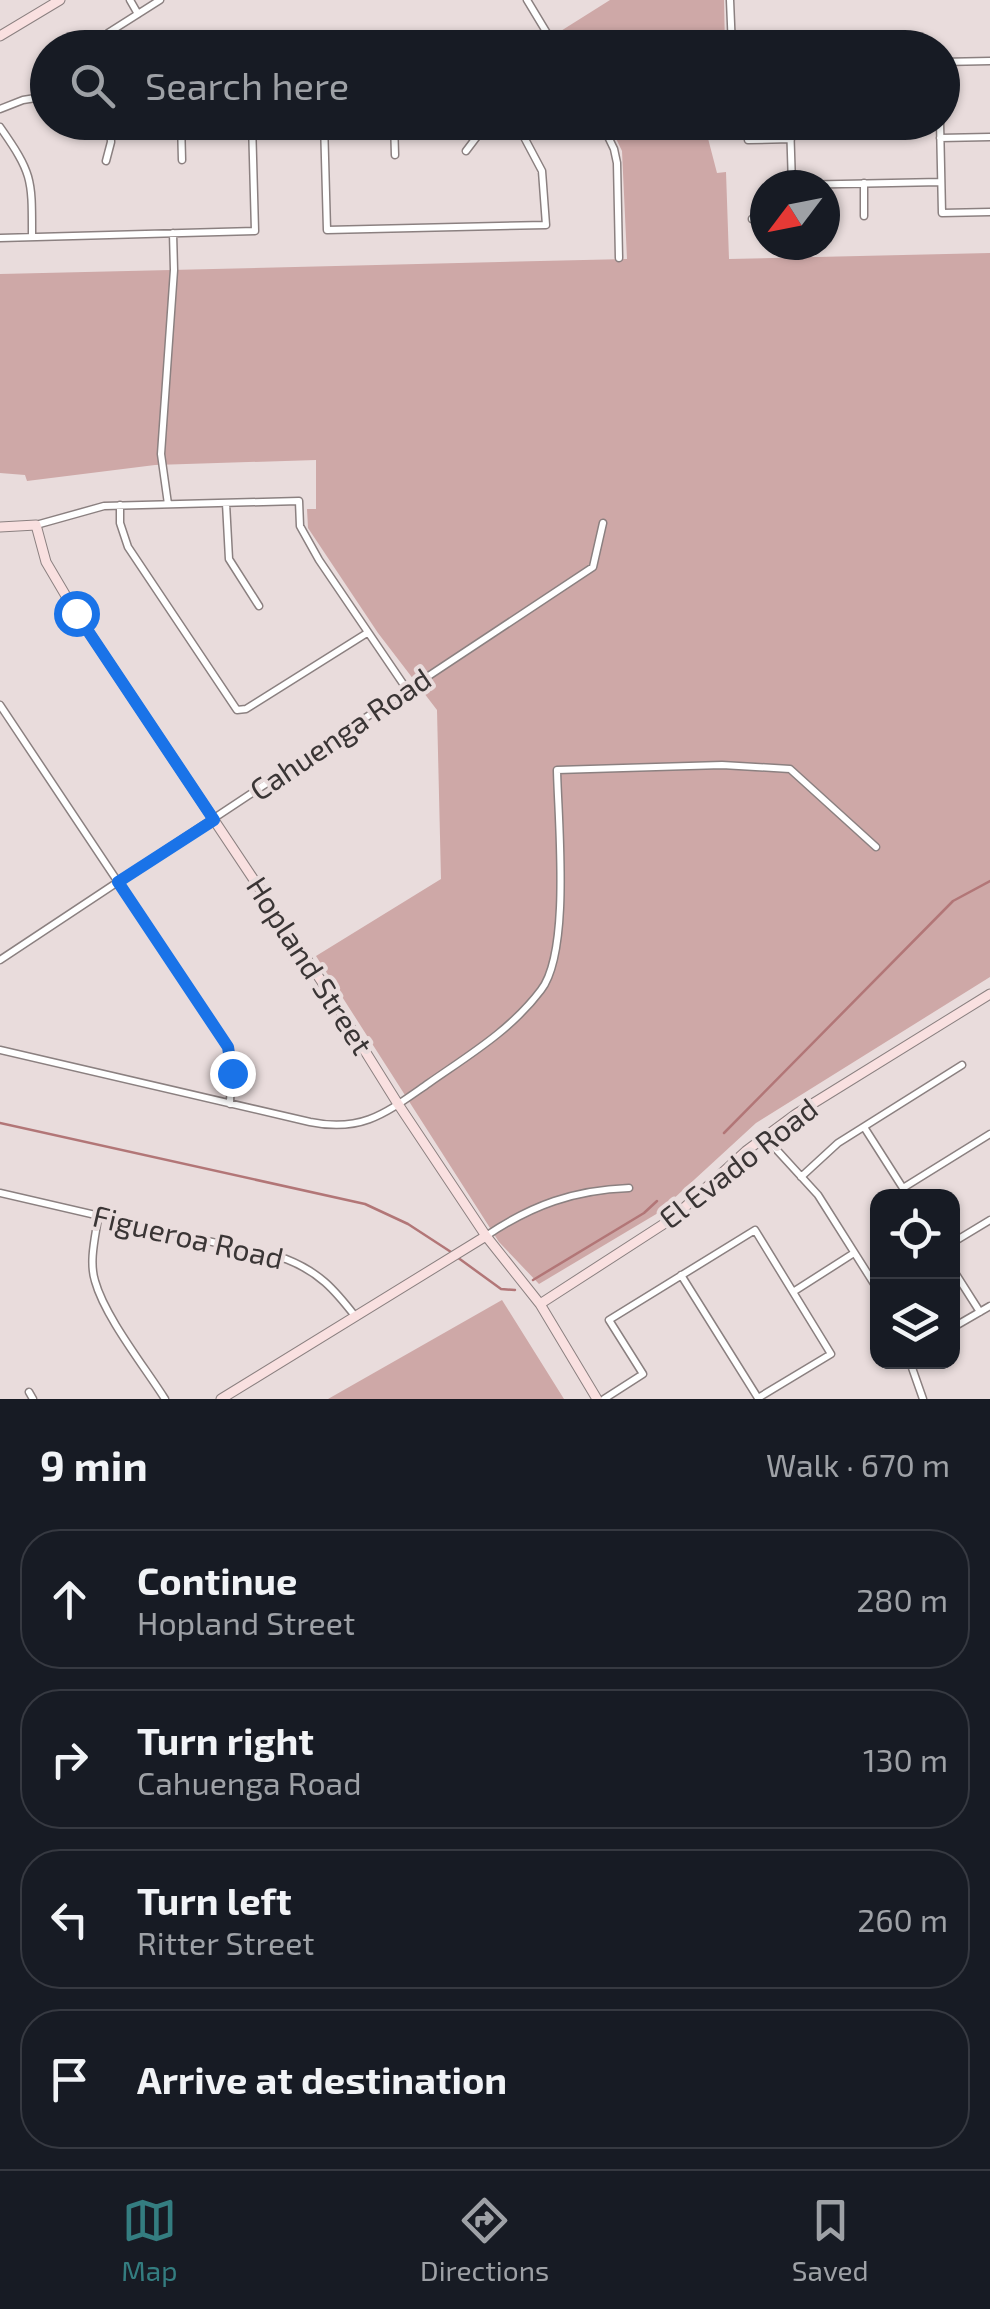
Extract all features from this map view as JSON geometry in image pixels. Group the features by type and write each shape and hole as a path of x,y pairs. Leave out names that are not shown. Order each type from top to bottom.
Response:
{"street":[{"path":"0,36 60,0"},
{"path":"130,0 138,14"},
{"path":"113,30 160,0"},
{"path":"730,0 731,30"},
{"path":"532,3 546,30"},
{"path":"960,62 990,61"},
{"path":"0,109 30,99"},
{"path":"0,127 26,166 32,195 32,237"},
{"path":"960,138 990,137"},
{"path":"106,161 111,140"},
{"path":"181,140 182,160"},
{"path":"0,238 256,231 253,140"},
{"path":"324,140 327,230 546,225 542,170 526,140"},
{"path":"395,140 395,155"},
{"path":"466,150 474,140"},
{"path":"610,140 617,163 619,258"},
{"path":"791,140 792,170"},
{"path":"940,140 942,213 990,212"},
{"path":"840,184 941,182"},
{"path":"864,183 864,216"},
{"path":"168,504 161,454 174,233"},
{"path":"0,527 36,525 104,506 299,501 300,526 306,538 408,691"},
{"path":"226,503 229,559 259,606"},
{"path":"120,505 120,523 128,546 237,710 246,709 367,633"},
{"name":"Cahuenga Road","path":"0,960 592,567 604,523"},
{"name":"Hopland Street","path":"36,525 55,580 322,982 398,1104 486,1236 540,1304 600,1399"},
{"path":"0,705 228,1047 232,1073 230,1104"},
{"path":"0,1050 230,1104 344,1126 360,1124 398,1104 502,1032 544,987 561,924 557,770 722,765 790,769 876,848"},
{"name":"El Evado Road","path":"540,1304 672,1218 764,1136 990,994"},
{"path":"801,1177 830,1149 962,1064"},
{"path":"864,1127 903,1188 990,1134"},
{"path":"764,1136 818,1195 871,1279"},
{"path":"221,1399 550,1200 599,1189 629,1188"},
{"name":"Figueroa Road","path":"0,1193 286,1259 312,1269 356,1316"},
{"path":"98,1218 94,1279 104,1302 165,1399"},
{"path":"960,1238 990,1220"},
{"path":"600,1399 643,1374 609,1320 682,1275 755,1230 832,1354 758,1398 682,1275"},
{"path":"794,1292 854,1253"},
{"path":"959,1279 980,1312"},
{"path":"960,1323 990,1306"},
{"path":"912,1369 923,1399"}],"shaded area":[{"path":"610,0 724,0 725,30 562,30"},
{"path":"617,140 708,140 717,173 726,172 729,259 840,260 840,256 990,253 990,977 756,1123 658,1213 539,1284 499,1242 316,956 441,879 437,710 378,633 308,528 307,509 316,509 316,460 155,465 27,481 25,475 0,473 0,274 627,259 622,151"},
{"path":"502,1300 564,1399 328,1399"}],"waterway":[{"path":"724,1133 953,901 990,881"},
{"path":"0,1123 365,1204 408,1224 451,1252"},
{"path":"533,1280 644,1213 657,1201"},
{"path":"457,1257 501,1289 515,1290"}],"route":[{"path":"76,613 214,820 118,882 228,1047 232,1073"}]}
